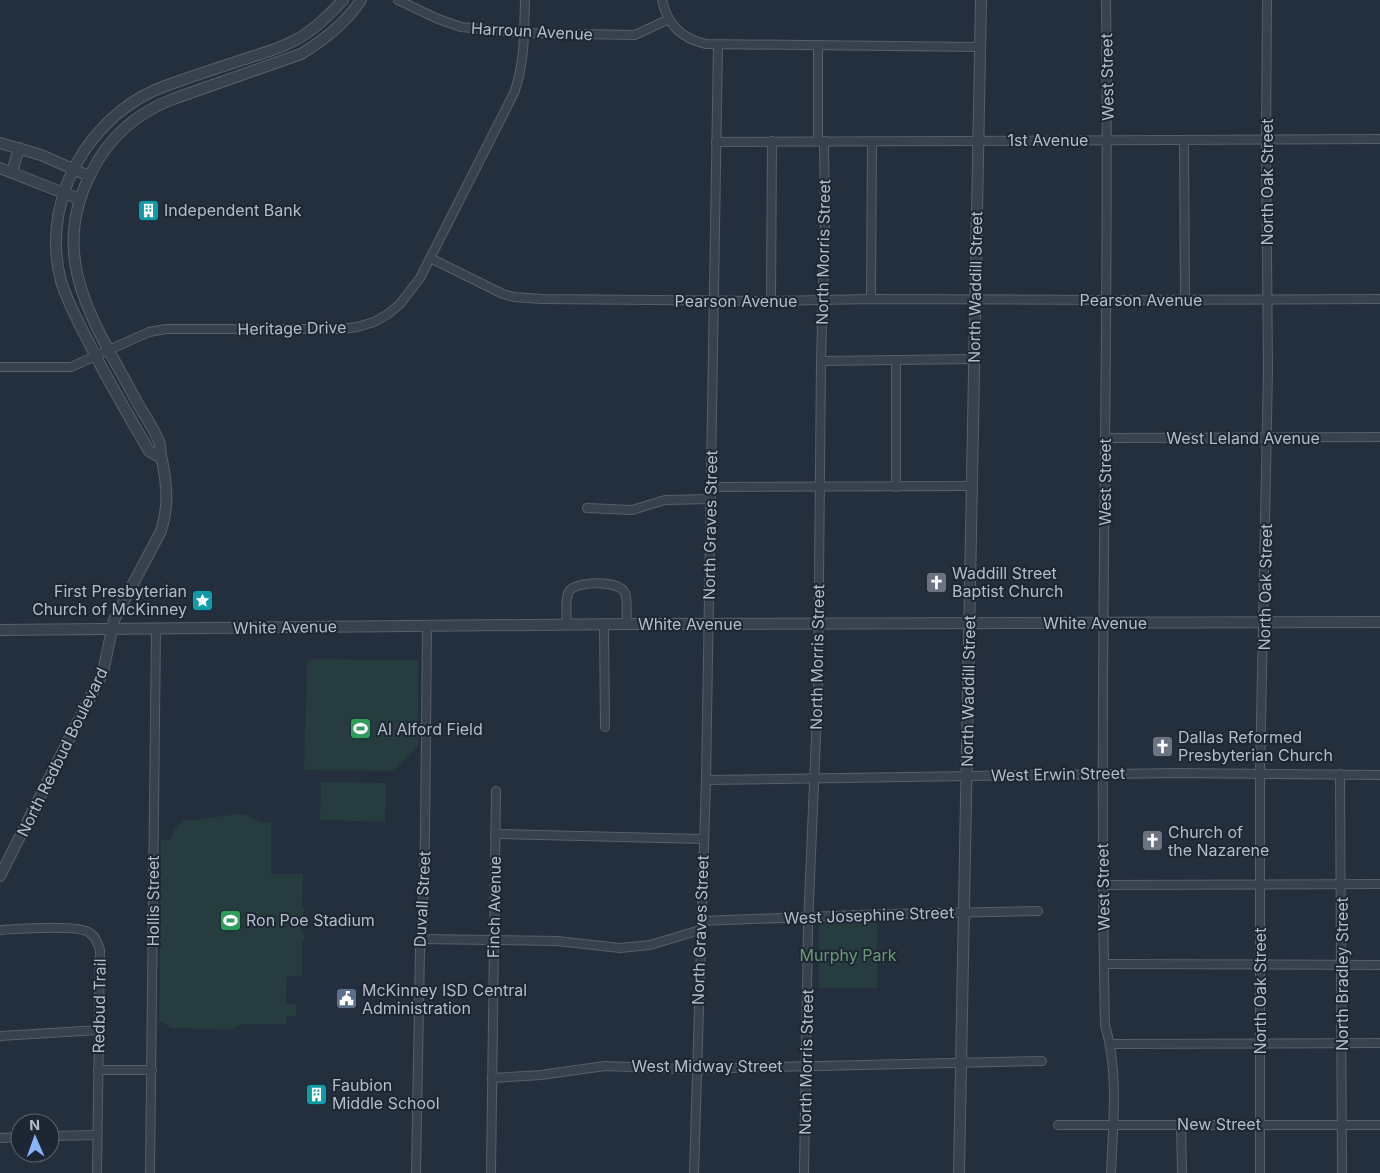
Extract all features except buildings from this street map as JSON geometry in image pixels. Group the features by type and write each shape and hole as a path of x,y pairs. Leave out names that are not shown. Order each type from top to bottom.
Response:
{"street":[{"path":"161,458 149,451 95,356 66,297 59,273 56,252 56,229 63,194 74,168 87,148 105,125 136,100 163,87 294,41 313,29 343,0"},
{"name":"North Redbud Boulevard","path":"0,876 103,672 111,629 161,531 166,515 167,484 160,445 84,300 76,270 74,233 79,199 89,176 108,145 142,114 173,99 301,54 339,25 361,0"},
{"name":"Harroun Avenue","path":"398,0 438,19 461,27 524,33 635,36 669,19"},
{"name":"Heritage Drive","path":"0,366 66,367 76,365 149,332 166,328 342,329 358,327 380,319 400,304 420,278 514,93 524,58 525,0"},
{"path":"662,0 669,19 686,37 699,42 718,45 980,47"},
{"name":"North Waddill Street","path":"959,1173 981,0"},
{"name":"West Street","path":"1106,0 1107,300 1103,623 1103,885 1105,1024 1111,1044 1114,1081 1111,1173"},
{"name":"North Oak Street","path":"1260,1173 1260,774 1268,438 1267,0"},
{"name":"North Graves Street","path":"694,1173 706,780 718,45"},
{"name":"North Morris Street","path":"804,1173 809,917 819,623 824,217 818,45"},
{"path":"1184,140 1185,300"},
{"name":"1st Avenue","path":"716,142 1380,140"},
{"path":"771,301 772,141"},
{"path":"871,299 872,141"},
{"path":"0,143 42,155 89,176"},
{"path":"12,172 19,148"},
{"path":"0,168 79,199"},
{"name":"Pearson Avenue","path":"430,258 495,290 514,297 542,299 714,301 975,298 1107,300 1380,299"},
{"path":"821,361 974,359"},
{"path":"896,360 896,487"},
{"name":"West Leland Avenue","path":"1105,438 1380,437"},
{"path":"710,487 972,486"},
{"path":"587,508 632,510 665,500 710,500"},
{"path":"567,625 568,595 570,590 576,586 604,583 616,586 626,594 627,624"},
{"name":"White Avenue","path":"0,630 604,624 1380,622"},
{"path":"604,624 605,727"},
{"name":"Duvall Street","path":"416,1173 420,950 422,939 425,836 426,626"},
{"name":"Hollis Street","path":"150,1173 156,628"},
{"name":"West Erwin Street","path":"706,780 1103,774 1380,774"},
{"name":"North Bradley Street","path":"1340,774 1342,1173"},
{"name":"Finch Avenue","path":"491,1173 496,791"},
{"path":"496,834 704,839"},
{"path":"1103,885 1380,884"},
{"name":"West Josephine Street","path":"701,921 1038,911"},
{"name":"Redbud Trail","path":"0,930 78,928 90,933 95,938 100,950 97,1173"},
{"path":"422,939 557,941 620,948 650,945 700,930"},
{"path":"1104,964 1380,965"},
{"path":"0,1036 99,1030"},
{"path":"1111,1044 1261,1045 1380,1043"},
{"name":"West Midway Street","path":"492,1078 521,1077 605,1066 696,1068 1042,1061"},
{"path":"98,1070 152,1070"},
{"path":"1181,1124 1182,1173"},
{"name":"New Street","path":"1058,1125 1380,1124"},
{"path":"60,1136 97,1135"}],"green space":[{"name":"Al Alford Field","path":"312,659 418,660 418,746 393,771 304,770 307,664"},
{"path":"321,782 386,783 385,822 320,820"},
{"name":"Ron Poe Stadium","path":"244,814 261,822 271,822 271,874 303,874 302,907 305,911 301,916 301,930 306,936 302,942 302,976 287,976 286,1003 297,1004 296,1016 287,1016 286,1024 242,1024 230,1030 171,1028 163,1022 159,1022 161,840 171,840 174,831 183,821"},
{"name":"Murphy Park","path":"819,922 877,923 877,988 819,988"}],"place":[{"name":"Independent Bank","path":"148,210"},
{"name":"Waddill Street Baptist Church","path":"936,582"},
{"name":"First Presbyterian Church of McKinney","path":"203,600"},
{"name":"Al Alford Field","path":"361,729"},
{"name":"Dallas Reformed Presbyterian Church","path":"1162,746"},
{"name":"Church of the Nazarene","path":"1152,841"},
{"name":"Ron Poe Stadium","path":"230,920"},
{"name":"McKinney ISD Central Administration","path":"346,999"},
{"name":"Faubion Middle School","path":"316,1094"}]}
